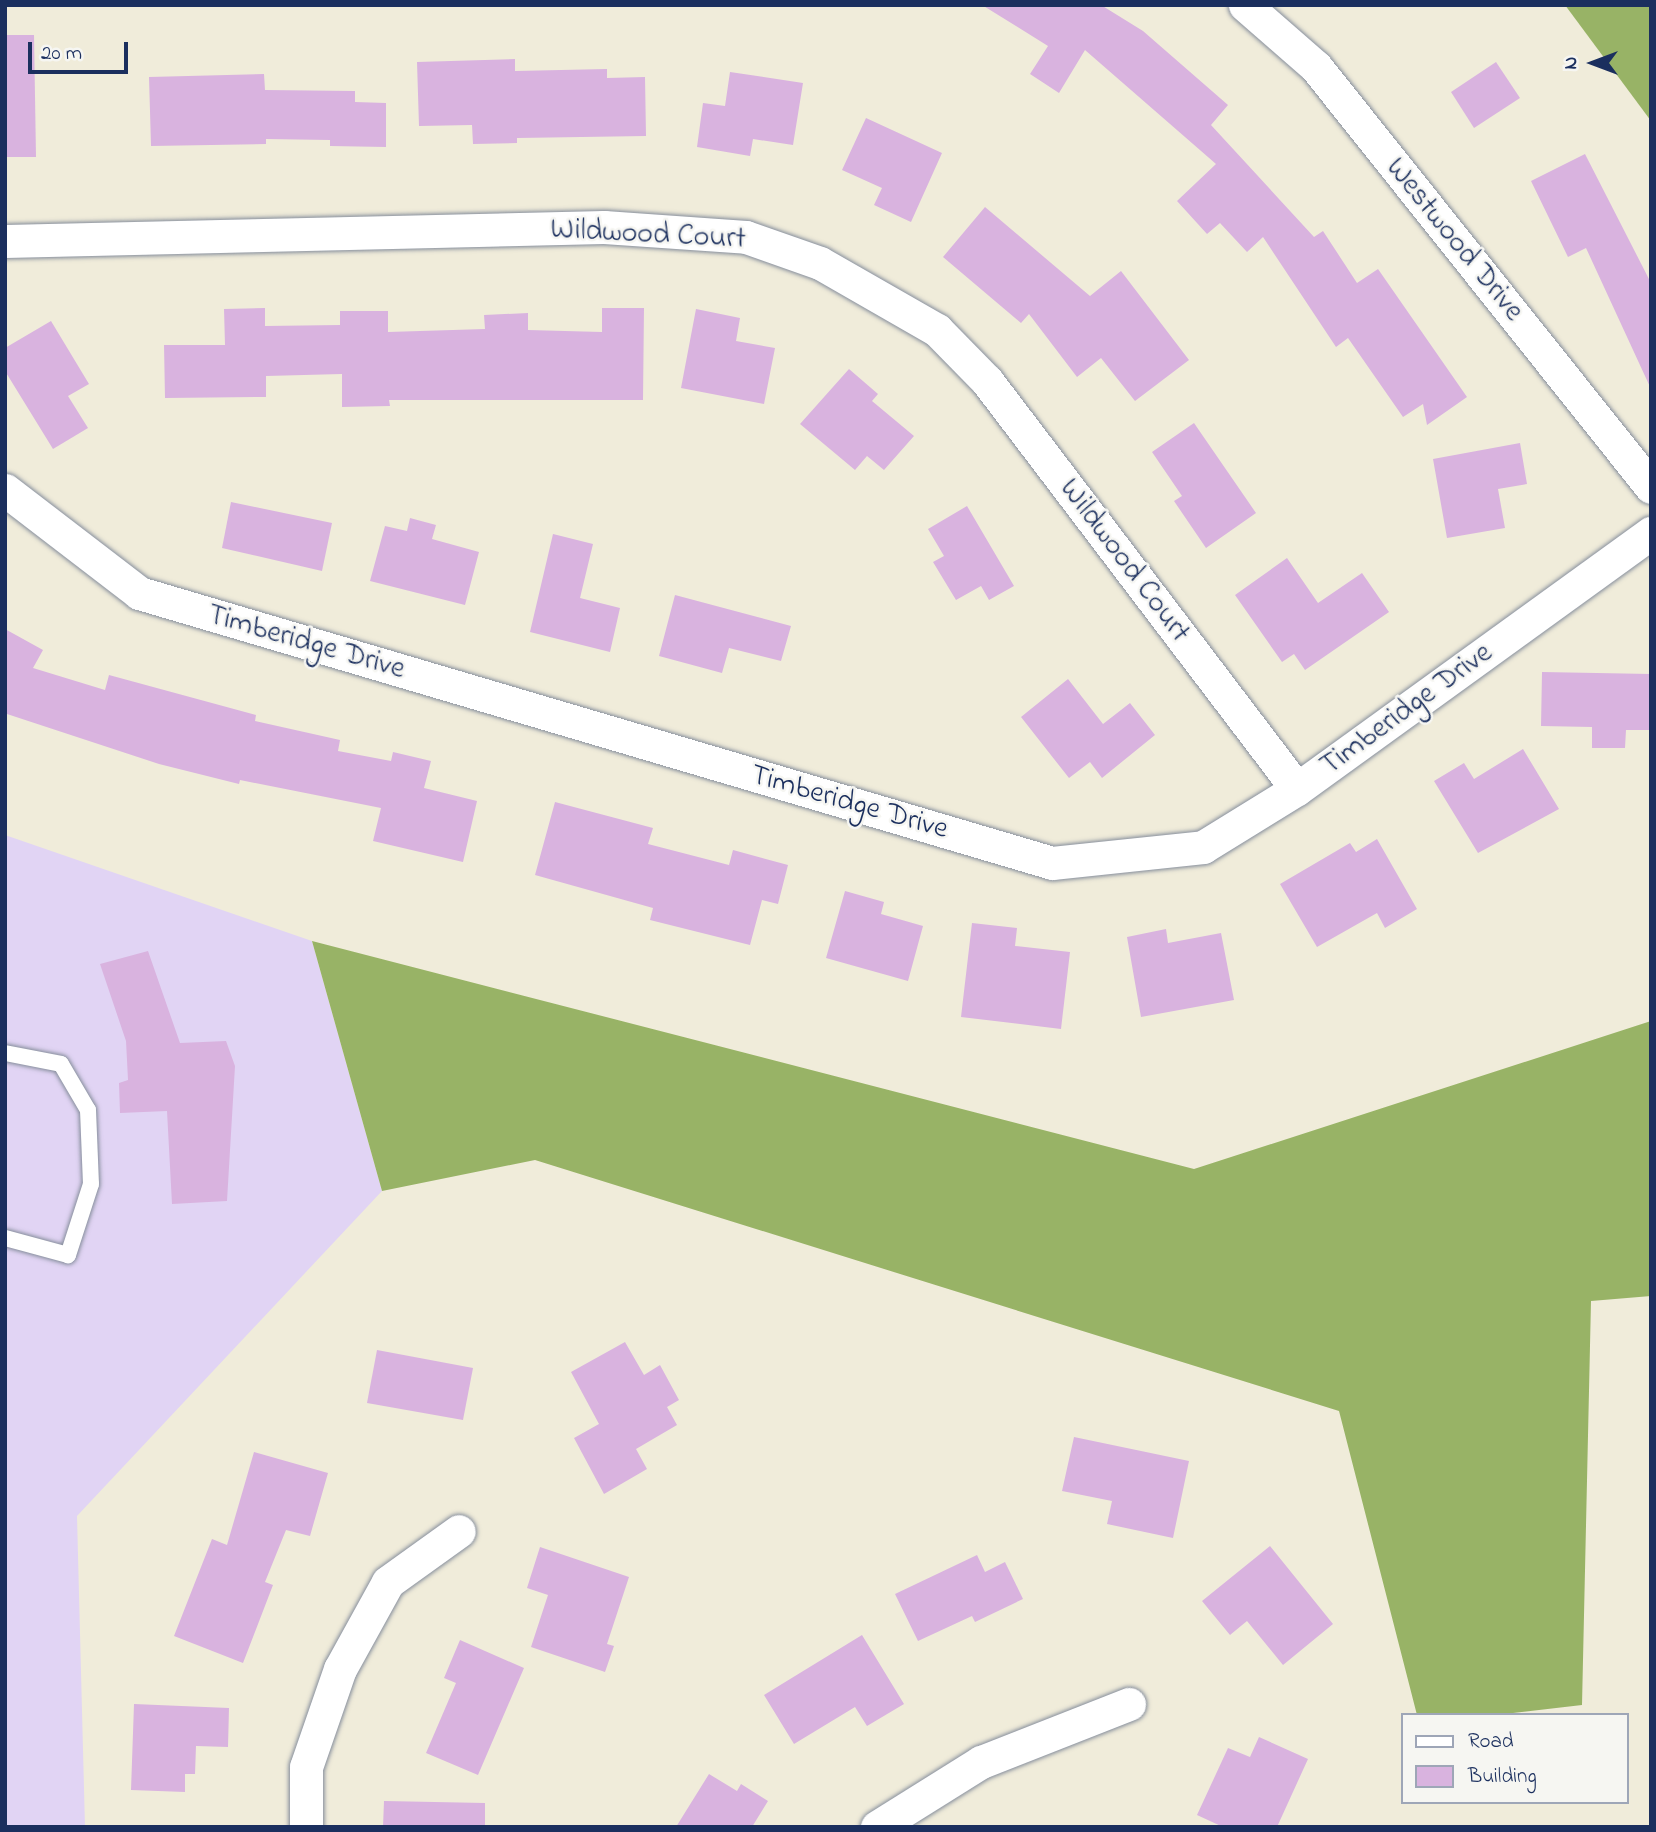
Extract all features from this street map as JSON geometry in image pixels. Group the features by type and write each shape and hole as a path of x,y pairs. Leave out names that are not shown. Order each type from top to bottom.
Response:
{"street":[{"name":"Westwood Drive","path":"1244,5 1316,67 1651,487"},
{"name":"Wildwood Court","path":"5,241 604,227 746,237 820,262 937,330 987,381 1297,789"},
{"name":"Timberidge Drive","path":"5,489 139,593 1052,863 1203,847 1297,789 1651,533"},
{"path":"306,1827 306,1767 340,1669 388,1582 459,1531"},
{"path":"877,1827 981,1762 1129,1704"}],"lane":[{"path":"5,1054 61,1065 88,1110 91,1184 68,1255 5,1238"}],"shaded area":[{"path":"5,835 312,941 382,1191 77,1516 85,1827 5,1827"}],"green space":[{"path":"1565,5 1651,5 1651,121"},
{"path":"312,941 1194,1169 1651,1021 1651,1296 1591,1301 1582,1705 1513,1713 1416,1713 1339,1411 535,1160 382,1191"}],"building":[{"path":"982,5 1101,5 1143,31 1228,105 1211,125 1314,237 1323,231 1357,283 1378,269 1467,397 1427,425 1423,404 1403,417 1348,338 1336,347 1263,237 1247,252 1220,223 1207,234 1177,201 1216,164 1085,50 1059,93 1030,74 1048,46"},
{"path":"5,35 34,35 36,157 5,157"},
{"path":"515,59 515,71 607,69 607,78 645,77 646,136 517,138 517,143 473,144 472,125 419,126 417,62"},
{"path":"1496,62 1520,98 1474,128 1451,92"},
{"path":"730,72 803,83 793,145 753,139 750,156 697,147 703,103 725,106"},
{"path":"264,74 265,90 355,91 355,102 386,103 386,147 330,146 330,140 266,139 266,144 151,146 149,77"},
{"path":"866,118 942,153 911,222 874,205 882,188 842,170"},
{"path":"1585,154 1651,283 1651,389 1586,248 1568,257 1531,181"},
{"path":"985,207 1090,296 1121,271 1189,360 1135,401 1101,358 1077,377 1029,314 1021,323 943,257"},
{"path":"265,308 265,326 340,325 340,311 388,311 388,332 485,329 484,315 528,313 528,330 602,332 602,308 644,308 643,400 389,400 390,406 342,407 342,374 266,376 266,397 165,398 164,345 225,345 224,309"},
{"path":"696,309 740,318 736,341 775,348 764,404 681,388"},
{"path":"51,321 89,384 68,396 88,428 53,449 5,371 5,348"},
{"path":"849,369 878,394 872,401 914,436 884,470 867,456 855,470 800,424"},
{"path":"1194,423 1256,513 1206,548 1174,501 1182,496 1152,452"},
{"path":"1520,443 1527,484 1498,489 1505,528 1447,538 1433,459"},
{"path":"231,502 332,523 322,571 222,548"},
{"path":"967,506 1014,586 989,600 981,586 956,600 933,562 944,556 928,529"},
{"path":"410,518 436,525 432,539 479,552 465,605 370,581 385,526 407,531"},
{"path":"553,534 593,544 580,598 620,608 610,652 530,632"},
{"path":"1287,558 1318,603 1362,573 1389,612 1305,670 1294,654 1282,662 1235,595"},
{"path":"675,595 791,626 781,661 729,648 722,673 659,656"},
{"path":"5,629 43,650 33,668 105,690 109,675 256,715 255,721 340,740 338,751 391,761 393,752 431,761 424,788 477,801 463,862 373,841 381,808 240,780 239,784 159,764 7,714 5,718"},
{"path":"1542,672 1651,674 1651,730 1626,730 1625,748 1592,748 1592,727 1541,726"},
{"path":"1068,679 1103,724 1130,703 1155,735 1102,778 1090,762 1069,778 1021,717"},
{"path":"1523,749 1559,809 1478,853 1434,781 1464,763 1474,779"},
{"path":"555,802 653,828 648,844 729,865 733,850 788,865 778,904 762,900 750,945 650,920 653,908 535,875"},
{"path":"1377,839 1417,909 1385,928 1377,913 1317,947 1280,884 1350,843 1356,852"},
{"path":"845,891 884,902 881,914 923,926 908,981 826,958"},
{"path":"972,923 1017,928 1015,946 1070,952 1061,1029 961,1017"},
{"path":"1166,929 1168,943 1221,933 1234,1000 1141,1017 1127,937"},
{"path":"148,951 180,1043 226,1041 235,1066 227,1201 172,1204 167,1111 120,1113 119,1083 128,1080 126,1041 100,964"},
{"path":"625,1342 644,1375 660,1365 679,1400 667,1407 677,1425 636,1449 647,1469 604,1494 574,1438 599,1424 571,1372"},
{"path":"377,1350 473,1368 463,1420 367,1403"},
{"path":"1074,1437 1189,1461 1173,1538 1107,1524 1112,1501 1062,1491"},
{"path":"254,1452 328,1473 310,1536 286,1530 265,1582 273,1585 243,1663 174,1636 212,1539 227,1545"},
{"path":"1270,1546 1333,1624 1283,1665 1247,1621 1230,1635 1202,1601"},
{"path":"540,1547 629,1577 607,1644 614,1646 605,1672 531,1647 548,1595 527,1588"},
{"path":"977,1555 985,1572 1005,1562 1023,1599 975,1622 972,1616 918,1641 895,1594"},
{"path":"862,1635 904,1704 867,1726 855,1707 794,1744 764,1695"},
{"path":"460,1640 524,1668 478,1775 426,1753 456,1683 444,1678"},
{"path":"134,1704 229,1708 228,1747 196,1746 195,1774 185,1774 185,1792 131,1790"},
{"path":"1259,1737 1308,1759 1277,1827 1223,1827 1197,1815 1228,1748 1250,1757"},
{"path":"709,1774 737,1791 741,1784 768,1801 752,1827 676,1827"},
{"path":"384,1801 485,1803 485,1827 383,1827"}]}
